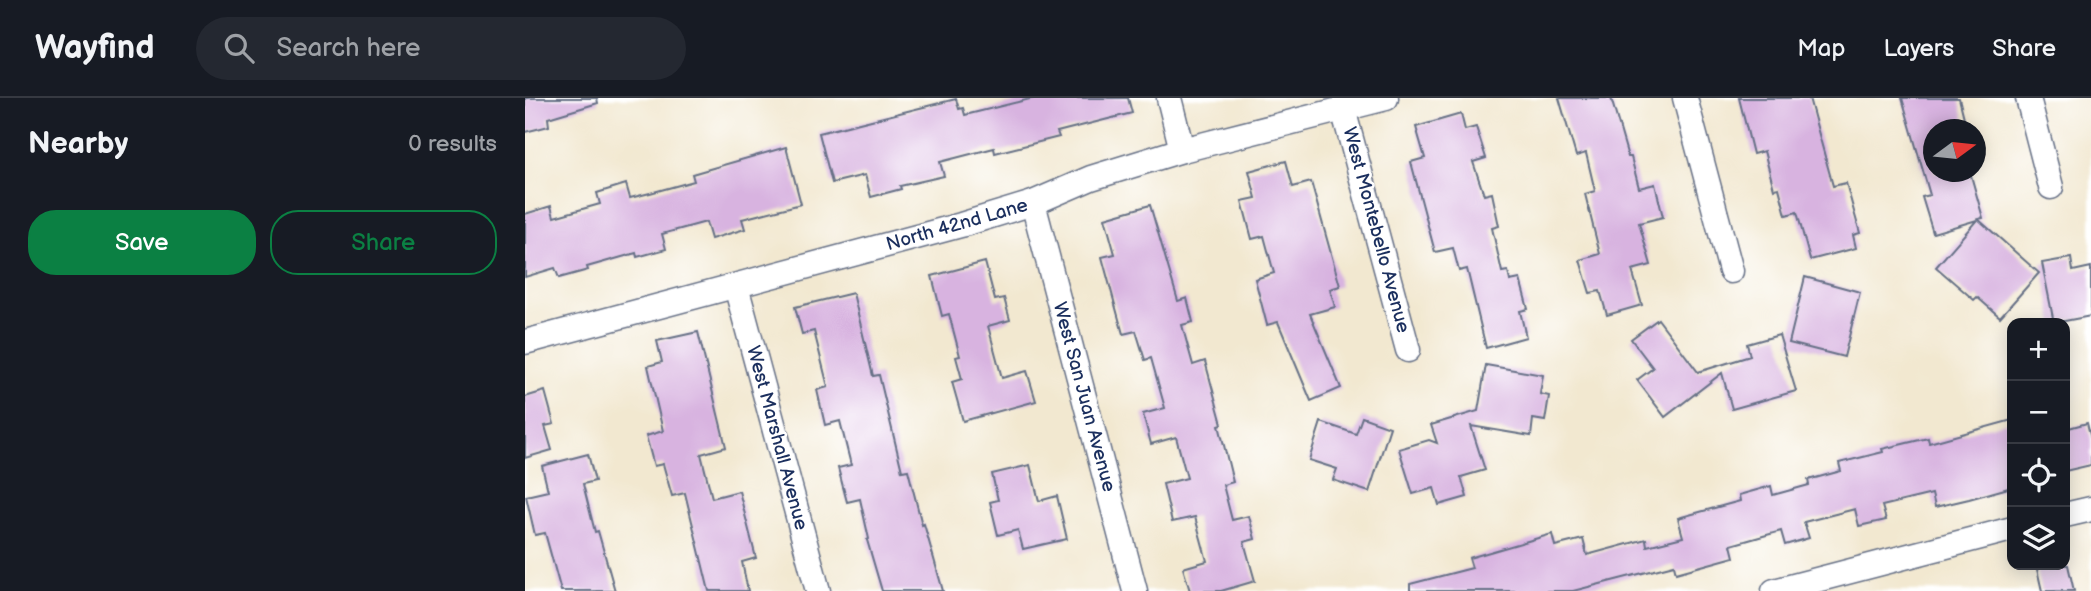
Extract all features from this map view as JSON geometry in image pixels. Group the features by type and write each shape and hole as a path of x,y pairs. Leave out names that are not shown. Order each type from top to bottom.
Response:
{"street":[{"path":"1169,98 1182,150"},
{"name":"North 42nd Lane","path":"525,342 949,229 1033,203 1091,178 1182,150 1386,98"},
{"path":"1685,98 1731,271"},
{"path":"2028,98 2051,187"},
{"name":"West Montebello Avenue","path":"1343,109 1408,350"},
{"name":"West San Juan Avenue","path":"1033,203 1135,591"},
{"name":"West Marshall Avenue","path":"736,286 818,591"},
{"path":"2070,514 2091,509"},
{"path":"1774,591 2007,530"}],"building":[{"path":"525,98 597,98 598,103 548,118 549,126 525,132"},
{"path":"1034,98 1128,98 1132,113 1057,132 1059,137 995,153 994,148 940,162 944,176 900,186 901,189 871,197 865,175 832,183 819,133 956,99 959,109 963,108 965,115"},
{"path":"1559,98 1611,98 1639,188 1655,184 1663,217 1639,223 1651,265 1632,270 1642,305 1607,315 1600,291 1590,293 1580,260 1600,254 1585,194 1595,191 1586,153 1576,156"},
{"path":"1739,98 1809,98 1833,186 1846,183 1860,233 1853,235 1856,248 1810,260 1797,212 1786,215 1779,188 1774,189 1764,151 1753,154"},
{"path":"1902,98 1959,98 1964,119 1923,119 1923,171"},
{"path":"1461,114 1465,130 1476,127 1486,158 1473,162 1484,195 1492,193 1499,226 1492,228 1502,272 1508,271 1510,281 1520,279 1528,309 1520,311 1526,337 1486,348 1467,269 1459,271 1453,248 1435,252 1411,162 1425,158 1416,127"},
{"path":"786,147 801,204 742,219 745,229 711,239 706,222 662,234 666,249 637,257 636,253 559,278 555,268 525,277 525,214 551,206 554,217 600,204 597,193 626,184 630,198 650,193 694,181 692,174"},
{"path":"1286,161 1293,187 1311,182 1340,286 1330,289 1335,307 1310,314 1341,388 1311,401 1278,322 1267,325 1255,279 1274,273 1264,236 1252,239 1242,201 1256,198 1249,171"},
{"path":"1926,182 1973,182 1983,218 1978,219 2039,273 2000,317 1977,297 1974,300 1936,267 1977,220 1933,233 1922,197 1930,195"},
{"path":"1150,205 1178,301 1187,298 1193,322 1182,325 1193,365 1205,361 1222,424 1219,425 1233,482 1223,485 1232,520 1249,516 1255,539 1244,542 1255,581 1221,591 1190,591 1183,568 1207,561 1195,517 1172,522 1163,484 1187,478 1176,437 1151,444 1143,414 1165,408 1151,358 1145,360 1136,331 1123,334 1102,257 1115,254 1105,218"},
{"path":"2071,258 2073,271 2091,267 2091,316 2070,320 2053,318 2042,263"},
{"path":"985,262 995,300 1004,298 1010,320 988,326 1002,378 1027,371 1036,401 963,421 952,382 962,379 956,357 960,356 949,314 942,316 932,276"},
{"path":"1805,277 1860,292 1844,357 1789,343"},
{"path":"853,293 873,376 879,375 902,471 908,470 943,591 882,591 867,540 869,539 860,499 847,502 838,468 851,465 840,421 825,425 817,390 828,387 814,331 802,334 795,307"},
{"path":"1658,319 1698,372 1750,356 1747,344 1779,335 1796,391 1732,409 1722,373 1665,417 1637,380 1653,368 1631,339"},
{"path":"698,332 726,447 701,454 712,498 739,491 756,558 742,562 748,591 709,591 685,493 672,496 663,464 654,466 646,436 663,431 648,366 662,362 657,341"},
{"path":"1486,365 1543,375 1540,394 1549,396 1545,421 1533,419 1531,436 1471,426 1485,470 1461,477 1467,497 1439,505 1434,488 1413,494 1399,449 1429,440 1437,443 1431,425 1478,411"},
{"path":"545,391 554,424 545,426 552,450 525,458 525,397"},
{"path":"1362,417 1390,427 1369,492 1333,480 1337,469 1309,460 1321,422 1356,434"},
{"path":"2007,421 2007,488 1935,507 1932,494 1882,506 1886,520 1859,526 1855,509 1804,522 1809,538 1785,545 1781,531 1731,545 1734,557 1676,573 1674,565 1573,591 1410,591 1410,584 1472,568 1469,558 1552,534 1555,546 1583,539 1587,555 1646,539 1647,546 1683,537 1678,518 1740,501 1739,495 1771,486 1773,495 1809,485 1808,480 1841,471 1839,463 1883,452 1882,449 1928,438 1929,443"},
{"path":"2087,423 2091,439 2091,465 2070,470 2070,428"},
{"path":"588,454 595,481 583,484 595,532 598,531 615,591 561,591 545,533 535,535 526,496 548,491 542,466"},
{"path":"1030,465 1039,501 1057,496 1067,539 1023,549 1018,530 998,535 990,502 998,500 992,474"},
{"path":"2037,570 2069,570 2074,591 2042,591"}]}
